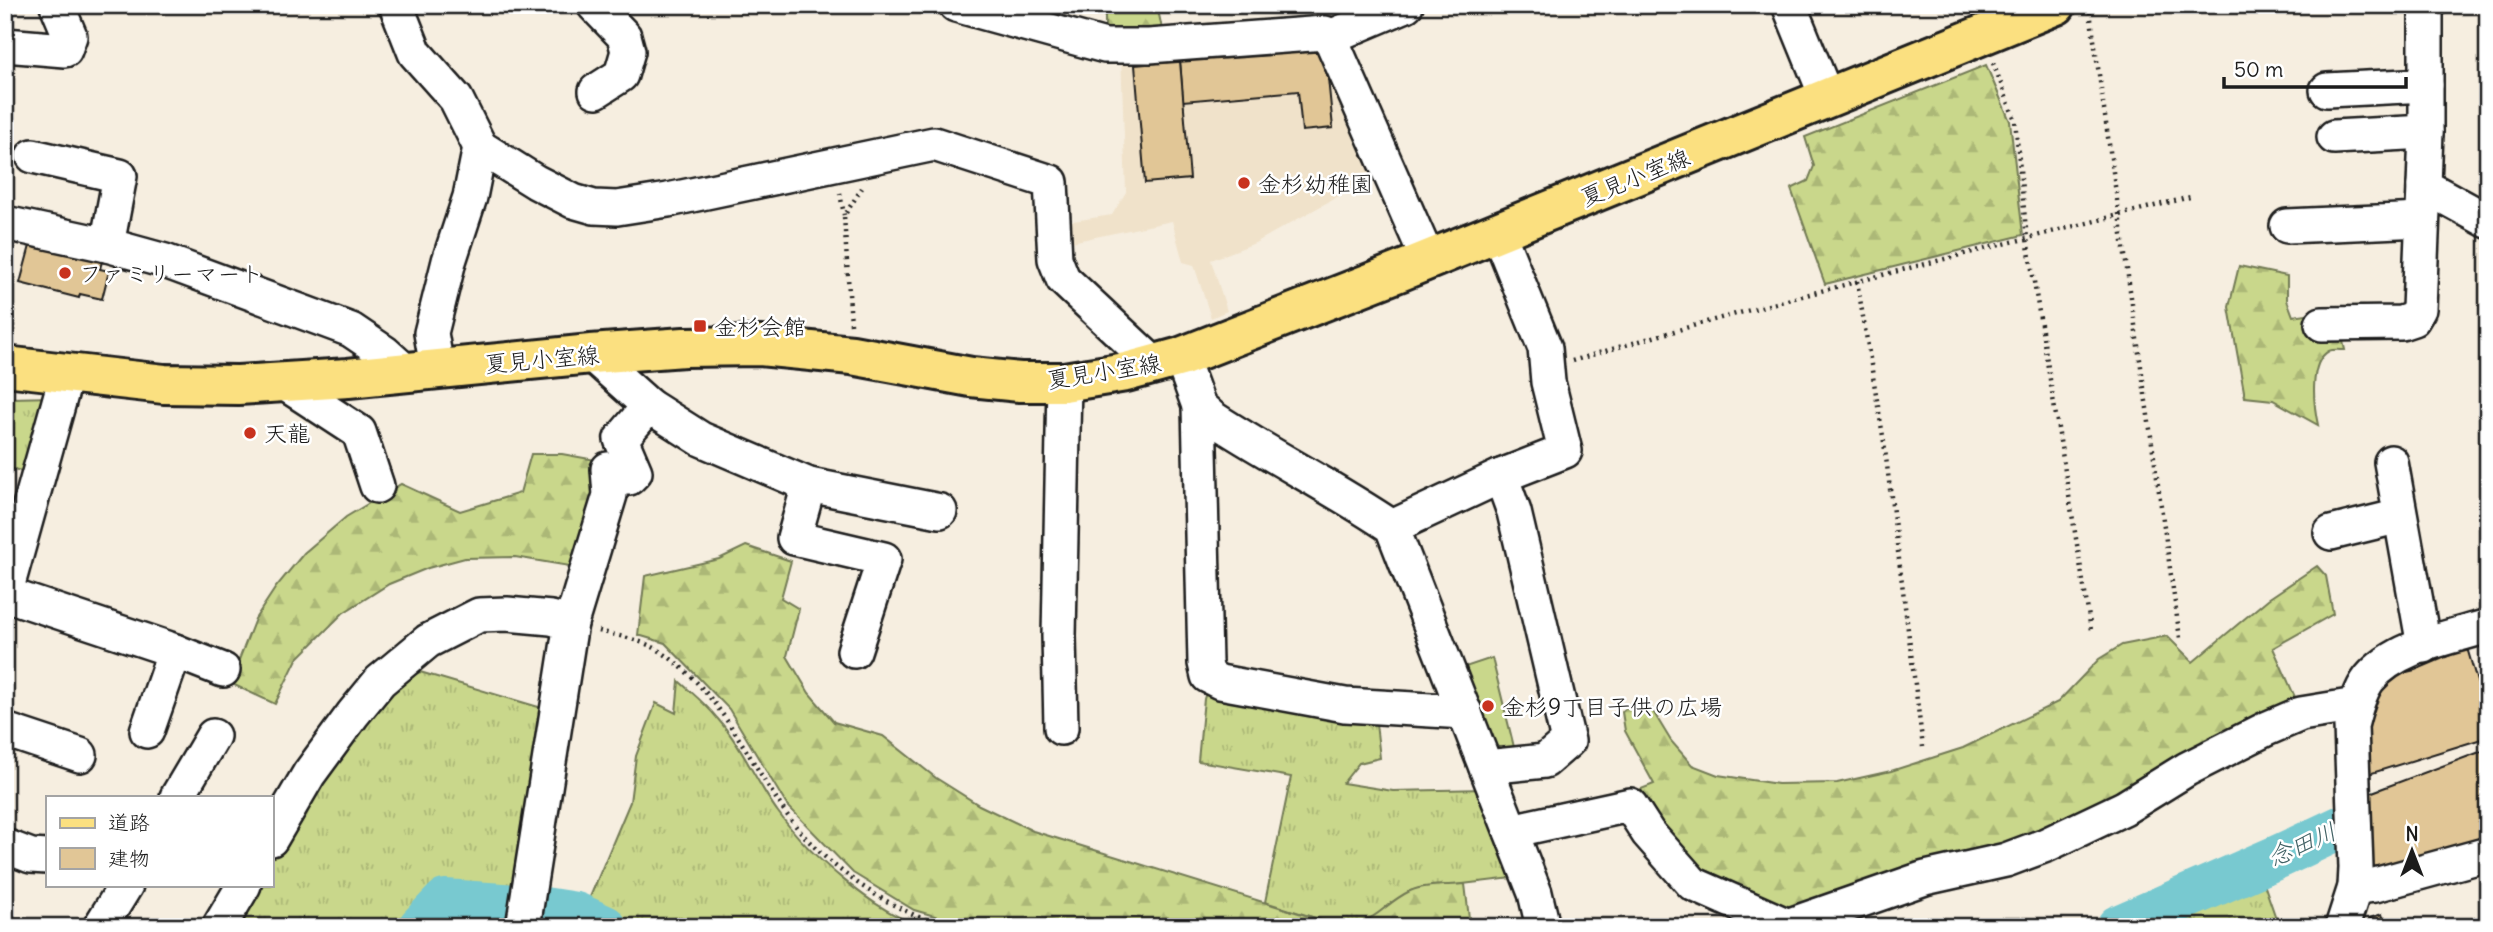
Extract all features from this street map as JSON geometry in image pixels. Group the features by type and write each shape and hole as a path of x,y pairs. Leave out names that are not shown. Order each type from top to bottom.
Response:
{"main road":[{"name":"夏見小室線","path":"5,366 164,384 284,383 591,354 684,347 760,346 852,355 971,377 1020,382 1064,382 1126,372 1168,361 1428,260 2056,5"}],"street":[{"path":"5,45 65,50 70,36 57,5"},
{"path":"396,5 415,53 457,100 480,147 573,201 594,207 617,208 668,200 934,144 1051,182 1055,259 1063,279 1168,361 1199,406 1211,417 1247,441 1346,496 1392,527 1535,893 1543,927"},
{"path":"594,5 624,36 628,51 621,75 596,91"},
{"path":"956,5 1105,46 1149,46 1325,33 1331,37 1428,260"},
{"path":"1331,37 1406,5"},
{"path":"1789,5 1827,98"},
{"path":"2322,324 2401,323 2413,319 2418,309 2426,132 2426,5"},
{"path":"2327,90 2426,85"},
{"path":"2334,137 2426,132"},
{"path":"5,223 107,245 165,261 351,330 385,353 421,370 449,261 470,197 480,147"},
{"path":"33,156 120,177 107,245"},
{"path":"2424,186 2488,221"},
{"path":"2287,226 2422,220"},
{"path":"1392,527 1501,476 1565,451 1548,382 1545,348 1498,232"},
{"path":"591,354 649,406 701,439 809,485 940,511"},
{"path":"67,373 5,594 175,651 223,670"},
{"path":"1061,728 1059,636 1064,382"},
{"path":"284,383 359,432 377,486"},
{"path":"523,927 572,624 610,495 608,469 629,478 635,472 621,439 649,406"},
{"path":"1199,406 1205,663 1208,676 1220,682 1345,705 1465,712"},
{"path":"2391,462 2424,646"},
{"path":"1486,767 1545,761 1568,741 1514,512 1501,476"},
{"path":"809,485 794,538 884,559 854,651"},
{"path":"2331,533 2400,516"},
{"path":"273,836 309,774 353,714 380,681 428,641 479,615 507,614 551,618 572,624"},
{"path":"2342,927 2356,878 2354,715 2367,681 2399,656 2488,626"},
{"path":"147,731 175,651"},
{"path":"1511,831 1630,805 1648,833 1693,884 1785,926 1914,881 2006,860 2046,845 2124,808 2155,787 2211,756 2301,714 2354,715"},
{"path":"5,730 80,755"},
{"path":"178,796 213,736"},
{"path":"5,846 31,856 46,857"},
{"path":"2356,878 2375,885 2488,854"},
{"path":"100,927 125,886"},
{"path":"219,927 243,886"}],"path":[{"path":"2088,5 2180,638"},
{"path":"1978,37 1992,61 2015,120 2027,239 2091,630"},
{"path":"852,355 844,216 873,170 875,155"},
{"path":"1547,368 1857,281 2194,196"},
{"path":"1857,281 1884,442 1923,747"},
{"path":"572,624 658,650 689,676 723,714 782,807 810,843 853,881 913,916 946,927"},
{"path":"1027,927 1039,927"}],"shaded area":[{"name":"金杉幼稚園","path":"1320,37 1378,174 1255,243 1211,260 1227,311 1211,318 1194,265 1183,262 1172,221 1062,244 1060,223 1112,215 1126,192 1121,54"}],"green space":[{"path":"1105,5 1157,5 1162,29 1105,37"},
{"path":"1986,65 2010,121 2023,235 1825,284 1791,189 1808,181 1814,166 1805,137"},
{"path":"2239,266 2287,276 2287,300 2293,316 2313,313 2340,328 2345,350 2329,351 2322,357 2315,375 2314,397 2318,425 2273,400 2245,397 2229,307"},
{"path":"53,397 30,473 5,467 5,431 10,398"},
{"path":"531,454 562,454 601,461 588,569 515,557 465,558 428,568 389,584 343,613 297,659 275,704 230,683 255,619 276,587 304,553 346,517 401,484 460,511 520,493"},
{"path":"746,546 791,561 781,598 799,609 787,656 809,693 834,722 883,736 936,778 979,805 1033,831 1331,923 1346,924 1367,920 1399,897 1416,889 1465,884 1470,927 1065,927 1037,921 945,919 914,910 853,873 786,804 729,709 665,643 638,635 645,576 719,559"},
{"path":"2317,566 2326,576 2333,614 2273,648 2299,706 2087,820 1785,917 1695,876 1654,827 1641,789 1654,784 1625,731 1622,712 1632,702 1651,708 1671,741 1692,765 1718,775 1778,784 1837,783 1891,771 1963,748 2058,702 2099,659 2122,645 2167,636 2193,662 2268,599"},
{"name":"金杉9丁目子供の広場","path":"1492,658 1514,747 1505,750 1487,742 1456,670"},
{"path":"420,672 552,711 524,899 438,896 409,927 232,927 256,886 273,886 273,857 320,777 385,687"},
{"path":"679,681 726,729 778,812 806,846 863,895 884,909 923,927 625,927 585,909 630,802 636,756 656,703 676,713"},
{"path":"1208,686 1375,715 1380,758 1359,763 1343,783 1393,791 1486,789 1521,877 1413,890 1391,903 1378,915 1350,926 1331,923 1265,902 1291,777 1198,761 1204,699"},
{"path":"2253,852 2279,927 2097,927"},
{"path":"449,908 523,912 520,927 431,927"}],"building":[{"path":"2481,5 2488,5 2488,40"},
{"path":"1325,48 1333,128 1302,131 1298,91 1183,101 1180,61"},
{"path":"1180,61 1190,179 1145,183 1135,65"},
{"path":"31,242 102,261 100,269 109,271 102,299 80,294 79,298 20,283"},
{"path":"2467,648 2488,718 2488,737 2369,774 2364,731 2381,687 2394,675 2415,670"},
{"path":"2488,749 2488,847 2369,878 2367,794"},
{"path":"2382,914 2386,927 2373,927 2370,918"}],"waterway":[{"name":"念田川","path":"2118,927 2357,820 2393,807"},
{"name":"念田川","path":"420,927 445,901 531,907 576,914 605,927"}],"place":[{"name":"金杉幼稚園","path":"1244,183"},
{"name":"ファミリーマート","path":"65,273"},
{"name":"金杉会館","path":"700,326"},
{"name":"天龍","path":"250,433"},
{"name":"金杉9丁目子供の広場","path":"1488,706"}]}
